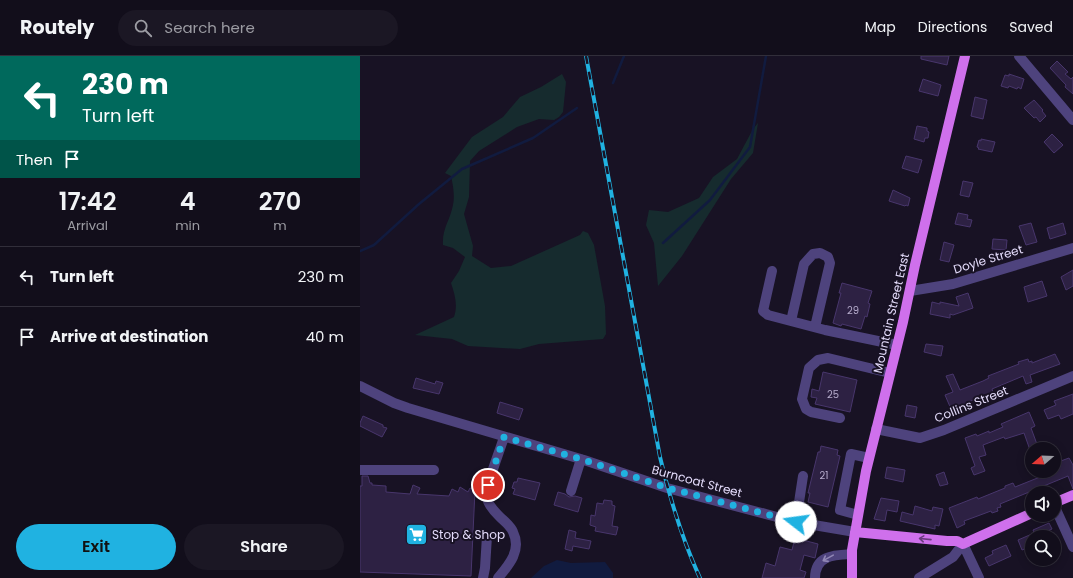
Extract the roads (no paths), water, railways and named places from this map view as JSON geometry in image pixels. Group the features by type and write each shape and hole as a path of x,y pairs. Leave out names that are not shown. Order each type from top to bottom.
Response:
{"main road":[{"name":"Mountain Street East","path":"852,578 852,554 855,532 869,458 898,345 965,56"},
{"path":"1061,501 1073,495"},
{"path":"963,544 1025,516"},
{"name":"Burncoat Street","path":"855,532 957,541 963,544"}],"street":[{"path":"1019,56 1073,120"},
{"name":"Doyle Street","path":"910,291 953,284 1073,248"},
{"path":"791,321 804,264 813,254 820,252 828,257 830,263 815,327"},
{"path":"772,271 764,311 768,315 898,345"},
{"path":"840,418 811,412 806,409 802,399 809,368 818,360 828,358 890,373"},
{"name":"Collins Street","path":"876,429 920,438 944,430 1073,376"},
{"name":"Burncoat Street","path":"360,386 394,403 408,408 582,460 668,488 796,522 855,532"},
{"path":"498,578 516,553 516,544 513,532 487,499 488,485 504,437"},
{"path":"858,515 840,510 851,454 869,458"},
{"path":"571,491 582,460"},
{"path":"360,470 434,470"},
{"path":"796,522 803,476"},
{"path":"1061,520 1073,547"},
{"path":"483,578 487,536"},
{"path":"919,578 953,557 963,544 978,578"},
{"path":"815,578 819,564 827,557 833,555 852,554"}],"water":[{"path":"557,560 571,563 605,562 613,573 613,578 531,578 544,566"}],"waterway":[{"path":"613,83 624,56"},
{"path":"663,243 710,200 750,147 766,56"},
{"path":"360,251 374,245 419,204 462,169 533,138 577,108"}],"railway":[{"path":"586,56 660,457 677,519 700,578"}],"place":[{"name":"Stop & Shop","path":"417,534"}]}
